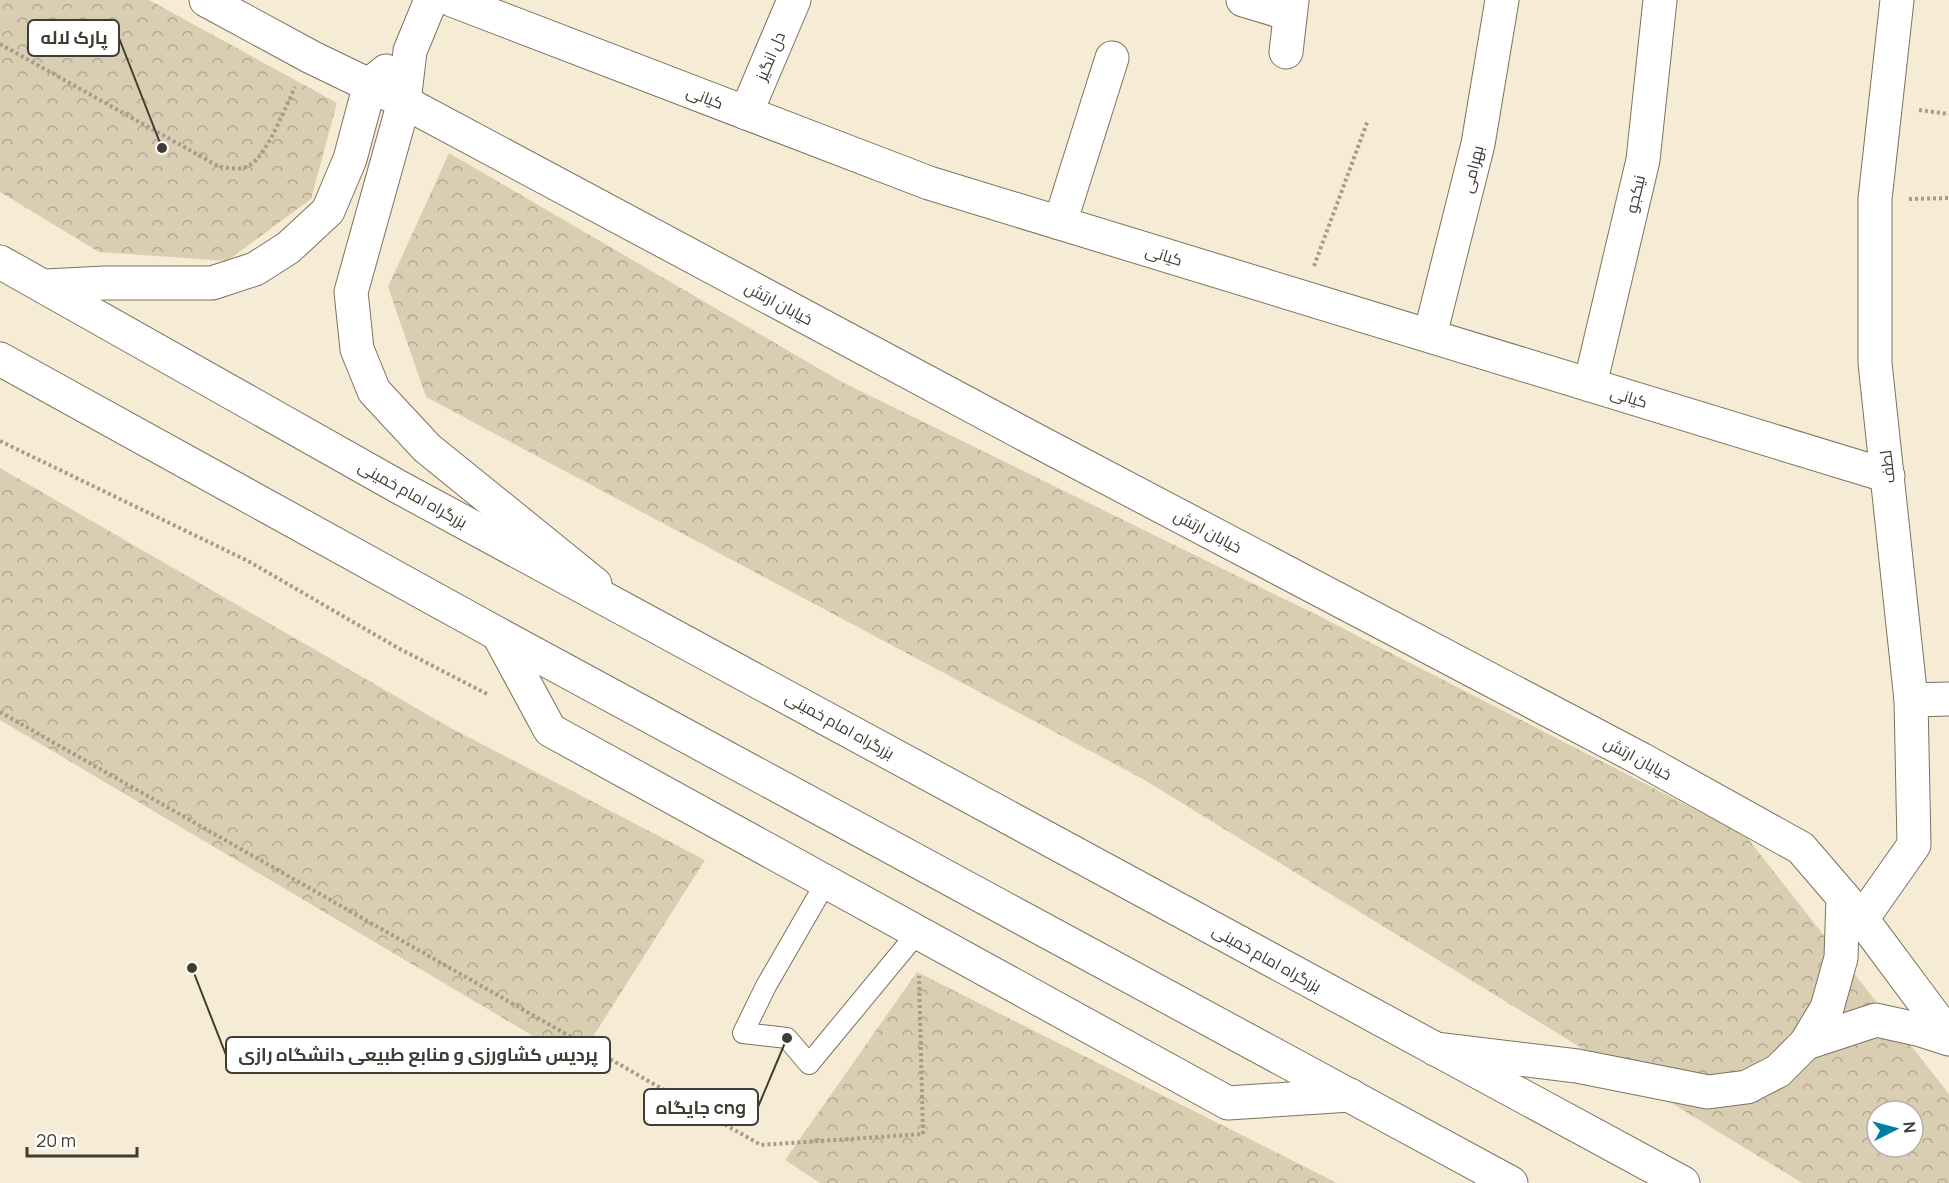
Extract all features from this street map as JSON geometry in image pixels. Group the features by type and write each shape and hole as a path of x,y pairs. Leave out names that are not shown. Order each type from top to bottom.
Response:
{"main road":[{"name":"خیابان ارتش","path":"206,0 311,57 370,84 1041,443 1641,759 1801,848 1853,908 1949,1038"},
{"path":"431,0 410,51 404,102 351,292 357,349 374,391 427,448 624,608"},
{"name":"کیانی","path":"452,0 929,183 1888,476"},
{"name":"دل انگیز","path":"746,112 794,0"},
{"path":"1243,0 1291,7 1286,52"},
{"name":"بهرامی","path":"1430,335 1478,144 1502,0"},
{"name":"نیکجو","path":"1590,385 1643,160 1659,0"},
{"name":"لطف","path":"1853,908 1914,845 1911,700 1875,363 1875,200 1897,0"},
{"path":"46,286 105,283 212,283 255,269 288,248 328,211 350,159 370,84 410,51"},
{"path":"1060,223 1112,58"},
{"name":"بزرگراه امام خمینی","path":"0,262 397,486 1683,1183"},
{"path":"0,359 498,634 1510,1183"},
{"path":"498,634 550,730 1228,1103 1350,1095"},
{"path":"1911,700 1949,699"},
{"path":"1434,1049 1577,1066 1708,1092 1747,1087 1778,1071 1806,1043 1827,1008 1853,908"},
{"path":"1806,1043 1876,1020 1949,1038"}],"lane":[{"path":"826,882 766,986 743,1033 787,1038 809,1064 918,932"}],"path":[{"path":"0,44 218,166 234,169 250,165 262,152 311,57"},
{"path":"1303,297 1368,120"},
{"path":"0,441 248,561 398,648 493,697"},
{"path":"0,712 761,1146 923,1134 918,932"}],"green space":[{"path":"0,0 149,0 337,103 311,199 227,261 99,252 0,192"},
{"path":"449,153 842,382 1319,616 1745,835 1949,1094 1949,1183 1802,1183 1141,778 426,397 388,287"},
{"path":"0,468 449,727 705,860 577,1062 0,720"},
{"path":"917,972 1337,1183 820,1183 785,1160"}],"place":[{"name":"پارک لاله","path":"162,148"},
{"name":"پردیس کشاورزی و منابع طبیعی دانشگاه رازی","path":"192,968"},
{"name":"جایگاه cng","path":"787,1038"}]}
